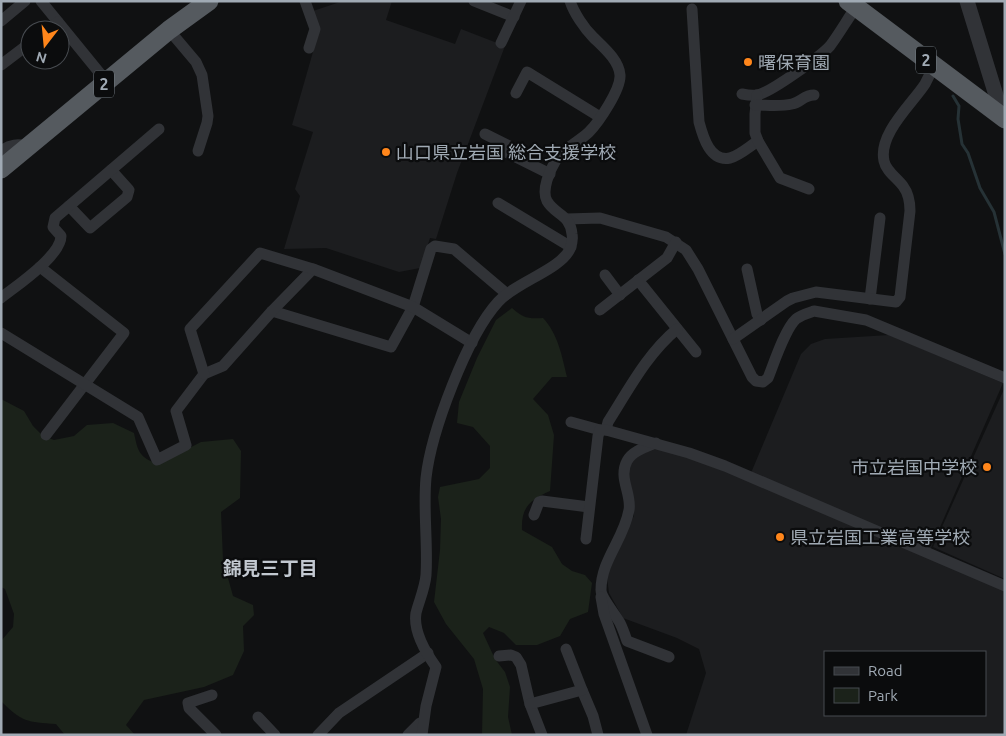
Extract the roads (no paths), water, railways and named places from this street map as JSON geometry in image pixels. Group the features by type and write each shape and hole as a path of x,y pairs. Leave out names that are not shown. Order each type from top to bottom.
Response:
{"highway":[{"name":"2","path":"1,169 169,30 208,1"},
{"name":"2","path":"852,4 1004,119"}],"street":[{"path":"1,21 25,1"},
{"path":"41,1 56,20"},
{"path":"305,1 315,29 309,48"},
{"path":"474,1 514,17"},
{"path":"501,43 521,1"},
{"path":"423,729 436,667 418,631 416,614 426,576 424,501 426,476 442,413 472,343 498,303 507,294 559,262 566,256 571,247 571,226 567,219 546,200 545,190 557,158 590,132 613,96 619,82 620,74 616,63 608,51 592,36 570,1"},
{"path":"967,1 1004,119"},
{"path":"756,100 817,58 831,45 852,4"},
{"path":"692,9 699,122 703,139 711,151 723,158 732,158 758,141"},
{"path":"169,30 196,62 202,75 208,116 198,151"},
{"path":"70,37 107,82"},
{"path":"1,65 20,51"},
{"path":"733,339 793,298 816,292 896,302 900,297 910,199 904,188 888,170 884,161 884,149 886,140 898,118 925,84 934,66"},
{"path":"516,92 527,72 600,117"},
{"path":"742,94 776,106 798,102 809,95 814,96"},
{"path":"756,100 755,133 780,178 809,189"},
{"path":"1,298 40,266 61,242 61,236 53,227 55,218 159,129"},
{"path":"485,134 509,146 506,152 550,174"},
{"path":"1,151 17,144 28,146"},
{"path":"69,206 90,228 128,197 129,190 112,170"},
{"path":"498,203 571,247"},
{"path":"567,219 600,218 666,237 686,250 698,269 752,377 756,381 763,382 768,378 789,328 796,319 814,311 866,320 1005,378"},
{"path":"870,299 880,218"},
{"path":"600,310 667,258 676,242"},
{"path":"272,311 391,347 413,307 431,249 436,246 454,249 507,294"},
{"path":"204,374 190,329 260,253 312,268 413,307 472,343"},
{"path":"40,266 124,333 46,434"},
{"path":"1,334 138,417 157,460 186,445 176,411 204,374 223,366 312,268"},
{"path":"747,269 757,314 761,320"},
{"path":"606,274 620,295"},
{"path":"638,280 696,352"},
{"path":"586,539 589,507 603,430 649,358 665,339 677,329"},
{"path":"571,422 689,452 1005,586"},
{"path":"647,735 604,614 601,593 608,556 624,526 629,511 624,469 627,460 632,454 656,443"},
{"path":"534,515 539,502 542,501 589,507"},
{"path":"601,593 622,625 627,641 669,656"},
{"path":"566,649 593,716 598,735"},
{"path":"318,735 339,713 428,653"},
{"path":"499,656 516,656 521,665 530,704 542,735"},
{"path":"530,704 582,690"},
{"path":"212,695 188,703 189,708 216,735"},
{"path":"258,717 275,735"},
{"path":"408,735 420,723 423,729"}],"waterway":[{"path":"953,96 959,106 958,119 962,144 968,153 980,188 994,212 1005,254"}],"place":[{"name":"曙保育園","path":"748,62"},
{"name":"山口県立岩国 総合支援学校","path":"386,152"},
{"name":"市立岩国中学校","path":"987,467"},
{"name":"県立岩国工業高等学校","path":"780,537"}],"district":[{"name":"錦見三丁目","path":"270,568"}]}
